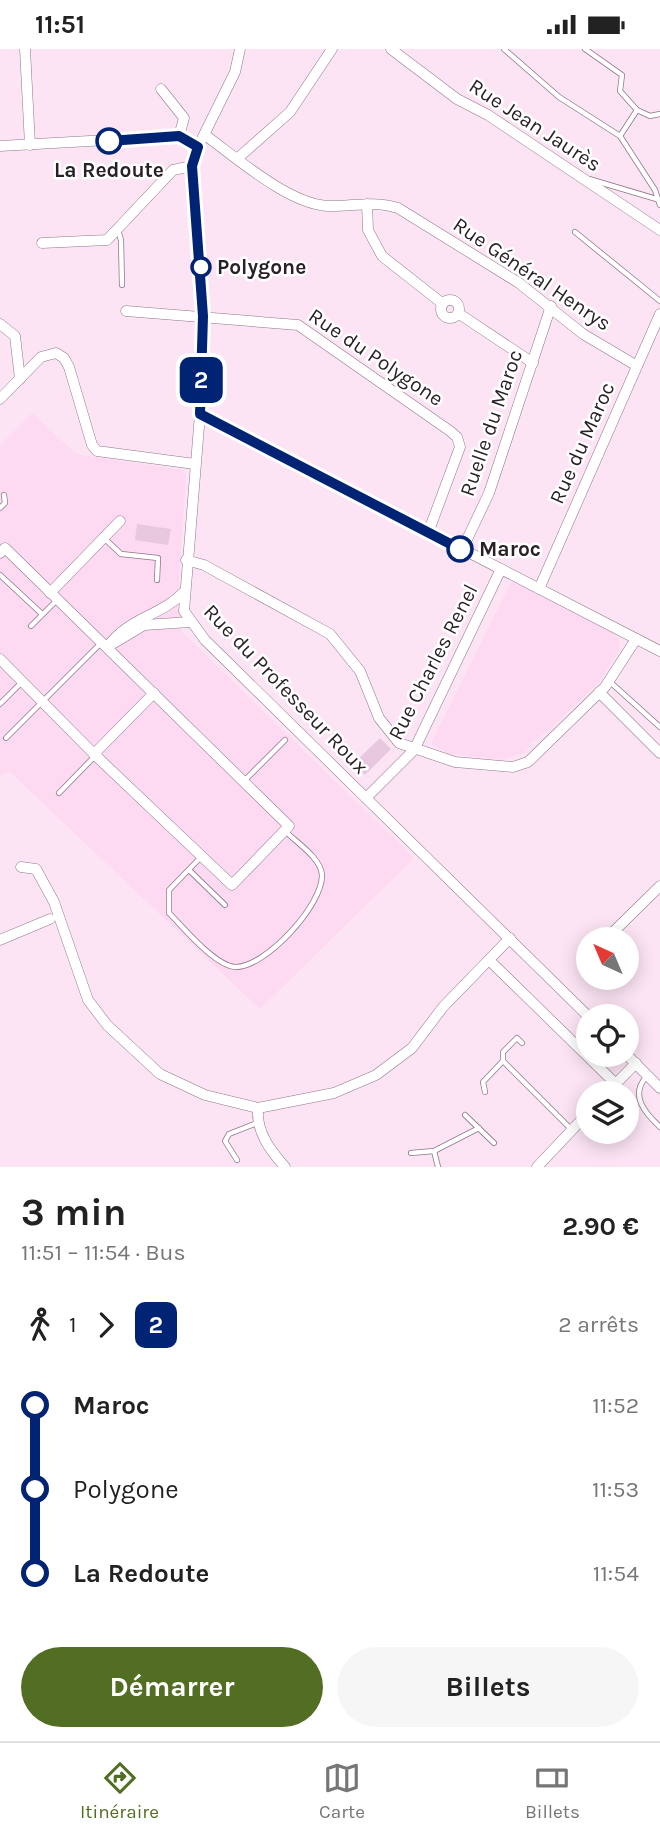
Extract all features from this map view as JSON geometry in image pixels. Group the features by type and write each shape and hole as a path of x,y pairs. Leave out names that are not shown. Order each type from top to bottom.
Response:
{"street":[{"path":"25,49 30,145"},
{"name":"Rue du Professeur Roux","path":"240,49 235,72 198,147 192,166 203,316 200,414 186,560 184,611 190,622 576,1004"},
{"path":"238,158 290,112 332,49"},
{"name":"Rue Jean Jaurès","path":"391,49 457,99 488,115 660,230"},
{"path":"161,89 184,118 179,136"},
{"name":"Rue Général Henrys","path":"205,135 297,199 326,206 384,203 398,208 551,306 583,334 637,366"},
{"path":"0,146 179,136 198,147"},
{"path":"42,243 107,240 173,170 192,166"},
{"path":"367,204 368,230 382,256 443,304 446,316 458,313 533,363"},
{"name":"Ruelle du Maroc","path":"461,550 489,493 551,306"},
{"name":"Rue du Polygone","path":"126,311 298,325 457,437 460,447 428,533"},
{"name":"Rue du Maroc","path":"539,589 660,314"},
{"path":"0,324 15,336 20,379"},
{"path":"0,399 41,357 56,353 64,358 69,367 92,445 97,451 195,464"},
{"path":"200,414 660,651"},
{"path":"53,596 120,521"},
{"path":"0,553 5,548 289,826 232,885 95,755 0,659"},
{"path":"186,560 204,565 330,634 360,671 379,718 399,743 455,762 513,767 528,762 599,692 636,639"},
{"name":"Rue Charles Renel","path":"366,798 414,750 500,569"},
{"path":"105,644 129,624 167,606 184,592"},
{"path":"105,644 144,625 190,622"},
{"path":"599,692 660,753"},
{"path":"95,755 154,693"},
{"path":"21,867 36,869 54,902 88,1000 107,1025 160,1074 205,1095 258,1108 334,1093 376,1075 412,1048 443,1007 510,939"},
{"path":"618,927 660,886"},
{"path":"0,940 50,919"},
{"path":"489,960 613,1081"},
{"path":"639,1066 660,1088"},
{"path":"619,1081 632,1067"},
{"path":"258,1108 257,1123 272,1153 285,1167"},
{"path":"537,1167 576,1125"}],"lane":[{"path":"504,49 559,97 620,136 655,190 660,205"},
{"path":"585,49 622,75 620,91 637,110 650,116 660,114"},
{"path":"620,136 637,110"},
{"path":"584,180 594,178 658,199"},
{"path":"649,180 660,184"},
{"path":"118,229 121,240 121,285"},
{"path":"575,232 660,301"},
{"path":"0,508 5,503 4,495"},
{"path":"104,538 121,554 158,558 157,580"},
{"path":"0,575 42,614"},
{"path":"31,626 53,596"},
{"path":"6,738 41,701 105,644"},
{"path":"609,680 660,727"},
{"path":"0,704 22,682"},
{"path":"244,782 285,740"},
{"path":"59,793 95,755"},
{"path":"202,857 169,890 169,913 217,960 234,967 259,961 309,913 322,877 319,865 284,831"},
{"path":"189,870 225,905"},
{"path":"485,1092 483,1081 503,1061 503,1052 517,1038 522,1043"},
{"path":"503,1061 572,1129"},
{"path":"647,1075 640,1082 638,1093 643,1109 660,1127"},
{"path":"465,1115 494,1143"},
{"path":"237,1160 225,1141 229,1134 257,1123"},
{"path":"411,1153 434,1151 479,1128"},
{"path":"434,1151 438,1167"}],"shaded area":[{"path":"32,413 76,454 181,470 186,475 179,581 182,632 414,858 260,1009 10,772 0,775 0,445"},
{"path":"137,524 171,529 168,545 135,540"},
{"path":"512,580 612,631 619,639 619,650 599,682 550,729 531,743 526,752 504,760 449,754 431,744"},
{"path":"380,738 391,749 365,775 353,764"}],"bus line":[{"name":"2","path":"109,141 179,136 198,147 192,166 203,316 200,414 460,549"}],"place":[{"name":"La Redoute","path":"109,141"},
{"name":"Polygone","path":"201,267"},
{"name":"Maroc","path":"460,549"}]}
